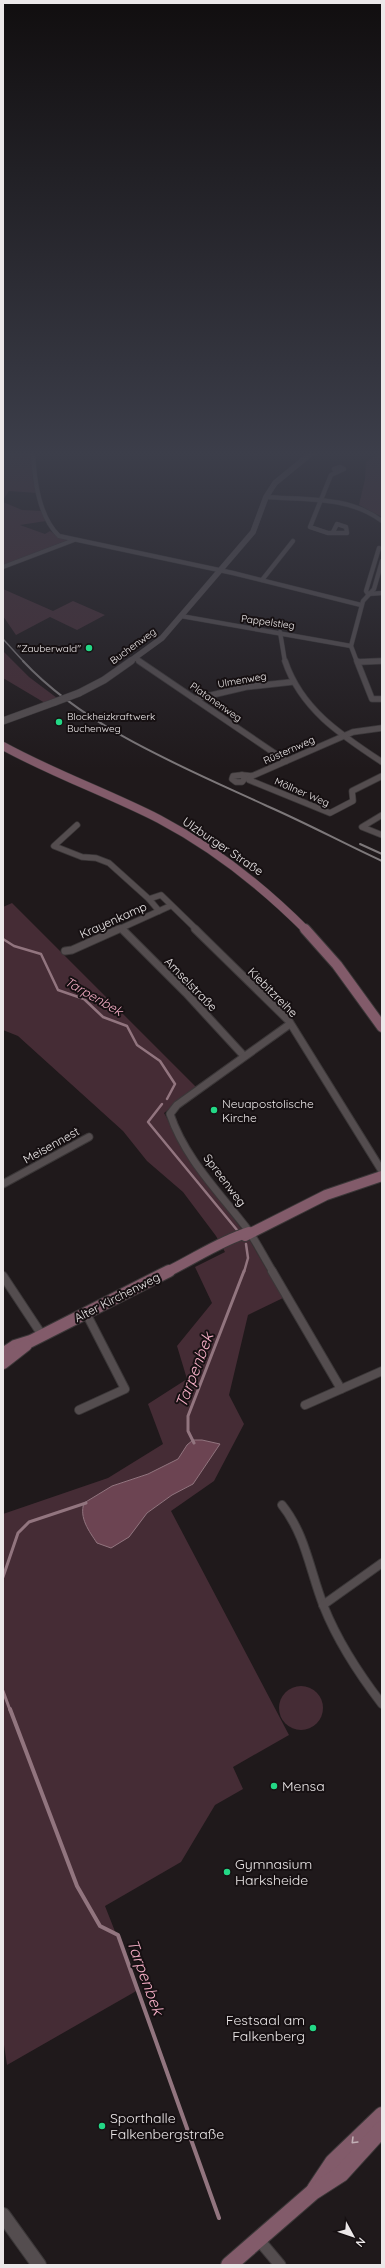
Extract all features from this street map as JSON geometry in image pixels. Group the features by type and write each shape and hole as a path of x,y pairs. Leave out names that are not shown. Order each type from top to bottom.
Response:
{"main road":[{"name":"Ulzburger Straße","path":"3,746 34,763 160,820 243,872 273,897 312,934 357,990 382,1027"},
{"name":"Alter Kirchenweg","path":"3,1363 31,1341 42,1335 204,1254 220,1250 242,1238 249,1232 326,1195 382,1176"},
{"name":"Alter Kirchenweg","path":"3,1354 15,1346 31,1341"},
{"path":"313,2192 333,2162 382,2114"},
{"path":"230,2265 313,2192 341,2174 382,2129"}],"street":[{"path":"3,567 30,557"},
{"path":"157,557 222,570 361,605"},
{"name":"Buchenweg","path":"3,721 79,693 104,680 135,658 162,638 233,557"},
{"path":"262,580 280,557"},
{"path":"368,594 366,591 376,557"},
{"path":"382,561 374,589 368,594 361,605 351,646 372,699 382,699"},
{"path":"368,594 382,594"},
{"name":"Pappelstieg","path":"182,616 280,632 351,646"},
{"path":"280,632 282,659 292,682 311,710 342,736 382,762"},
{"name":"Platanenweg","path":"135,658 286,761"},
{"path":"358,662 382,661"},
{"name":"Ulmenweg","path":"195,699 246,687 292,682"},
{"name":"Rüsternweg","path":"243,778 252,776 342,736 354,732 382,728"},
{"name":"Möllner Weg","path":"252,776 249,780 330,813 353,801 352,791 382,776"},
{"path":"382,816 362,827 382,835"},
{"path":"77,825 54,846 82,857 96,858 109,862 149,899 159,911"},
{"name":"Kiebitzreihe","path":"149,899 160,895 290,1024 382,1172"},
{"name":"Krayenkamp","path":"65,951 72,950 170,906"},
{"name":"Amselstraße","path":"121,928 186,993 244,1056"},
{"name":"Spreenweg","path":"290,1024 177,1105 170,1114 176,1132 202,1173 249,1232 341,1389"},
{"name":"Meisennest","path":"3,1184 89,1137"},
{"path":"3,1276 42,1335"},
{"path":"79,1410 125,1389 86,1313"},
{"path":"305,1405 382,1371"},
{"path":"282,1505 293,1519 301,1535 323,1605 346,1653 382,1704"},
{"path":"323,1605 382,1563"},
{"path":"3,2215 39,2265"},
{"path":"259,2240 280,2265"}],"shaded area":[{"path":"3,557 24,557 3,565"},
{"path":"3,589 53,611 73,601 105,615 77,630 50,617 16,635 3,616"},
{"path":"3,651 29,677 57,698 45,703 3,678"},
{"path":"12,903 196,1087 164,1113 190,1160 249,1239 283,1298 248,1315 229,1395 244,1424 214,1481 171,1511 289,1735 233,1767 243,1789 215,1805 181,1862 105,1906 138,1990 7,2065 3,2038 3,1514 108,1478 163,1444 148,1404 187,1379 177,1346 212,1303 195,1267 225,1252 216,1236 183,1192 147,1161 123,1131 18,1036 3,1030 3,907","holes":["202,1440 220,1444 193,1484 172,1495 147,1513 84,1503 112,1486 148,1474 178,1459 187,1445"]},
{"path":"193,1440 202,1440 220,1444 193,1484 172,1495 147,1513 129,1537 111,1548 97,1543 88,1529 84,1519 84,1503 112,1486 148,1474 178,1459 187,1445"},
{"path":"301,1686 313,1690 319,1696 323,1708 319,1720 313,1726 301,1730 289,1726 283,1720 279,1708 283,1696 289,1690"}],"waterway":[{"name":"Tarpenbek","path":"3,939 14,946 41,954 58,990 84,999 103,1017 127,1026 137,1045 160,1061 175,1084 167,1099"},
{"name":"Tarpenbek","path":"162,1104 148,1122 237,1230"},
{"name":"Tarpenbek","path":"244,1272 248,1258 246,1244"},
{"name":"Tarpenbek","path":"194,1443 188,1431 188,1416 244,1271"},
{"name":"Tarpenbek","path":"3,1577 18,1533 29,1522 86,1503"},
{"name":"Tarpenbek","path":"3,1691 10,1710"},
{"name":"Tarpenbek","path":"10,1709 77,1886 100,1926 118,1935 219,2218"}],"railway":[{"path":"3,639 24,662"},
{"path":"24,662 48,685 76,707 138,744 203,777 296,819 382,861"},
{"path":"360,844 382,854"}],"place":[{"name":"\"Zauberwald\"","path":"89,648"},
{"name":"Blockheizkraftwerk Buchenweg","path":"59,722"},
{"name":"Neuapostolische Kirche","path":"214,1110"},
{"name":"Mensa","path":"274,1786"},
{"name":"Gymnasium Harksheide","path":"227,1872"},
{"name":"Festsaal am Falkenberg","path":"313,2028"},
{"name":"Sporthalle Falkenbergstraße","path":"102,2126"}]}
